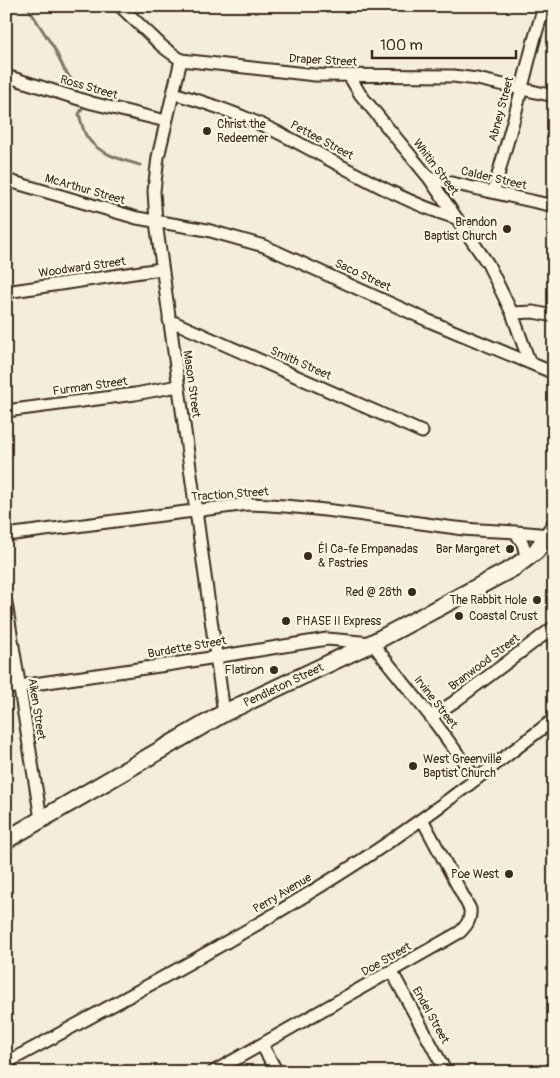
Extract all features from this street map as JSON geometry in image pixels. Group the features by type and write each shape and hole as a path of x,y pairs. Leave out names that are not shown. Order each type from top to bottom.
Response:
{"main road":[{"name":"Pendleton Street","path":"6,840 224,713 372,643 515,567 536,551 550,531"}],"street":[{"path":"120,6 180,60"},
{"name":"Abney Street","path":"494,192 501,159 522,90 536,29 545,6"},
{"name":"Draper Street","path":"180,60 289,73 350,77 391,75 453,76 477,79 554,96"},
{"name":"Mason Street","path":"180,60 155,173 156,222 224,713"},
{"name":"Ross Street","path":"6,76 92,103 166,121"},
{"name":"Whitin Street","path":"350,77 360,94 428,178 488,264 512,313 529,361"},
{"name":"Pettee Street","path":"173,93 201,101 275,131 377,184 438,212 456,218"},
{"name":"Calder Street","path":"428,178 554,206"},
{"name":"McArthur Street","path":"6,180 156,222"},
{"name":"Saco Street","path":"156,222 207,230 264,246 429,321 554,373"},
{"name":"Woodward Street","path":"6,292 162,269"},
{"path":"512,313 533,312 554,316"},
{"name":"Smith Street","path":"169,320 422,432"},
{"name":"Furman Street","path":"6,411 135,394 178,386"},
{"name":"Traction Street","path":"6,535 248,504 278,505 459,528 516,533 550,531"},
{"path":"516,533 523,544 527,559"},
{"name":"Aiken Street","path":"6,603 41,819"},
{"name":"Branwood Street","path":"431,717 554,627"},
{"name":"Burdette Street","path":"6,688 327,639 372,643"},
{"name":"Irvine Street","path":"372,643 431,717 476,779"},
{"name":"Perry Avenue","path":"6,1063 254,926 339,874 422,819 554,719"},
{"name":"Doe Street","path":"213,1072 392,972 460,932 467,925 471,916 470,909 422,819"},
{"name":"Endel Street","path":"392,972 446,1072"},
{"path":"262,1045 277,1072"}],"waterway":[{"path":"27,6 78,89"},
{"path":"82,109 79,114 81,123 86,135 97,148 111,156 140,165"}],"place":[{"name":"Christ the Redeemer","path":"207,131"},
{"name":"Brandon Baptist Church","path":"507,229"},
{"name":"Bar Margaret","path":"510,549"},
{"name":"Él Ca-fe Empanadas & Pastries","path":"308,556"},
{"name":"Red @ 28th","path":"412,592"},
{"name":"The Rabbit Hole","path":"537,600"},
{"name":"Coastal Crust","path":"459,616"},
{"name":"PHASE II Express","path":"286,621"},
{"name":"Flatiron","path":"274,670"},
{"name":"West Greenville Baptist Church","path":"413,766"},
{"name":"Poe West","path":"509,874"}]}
